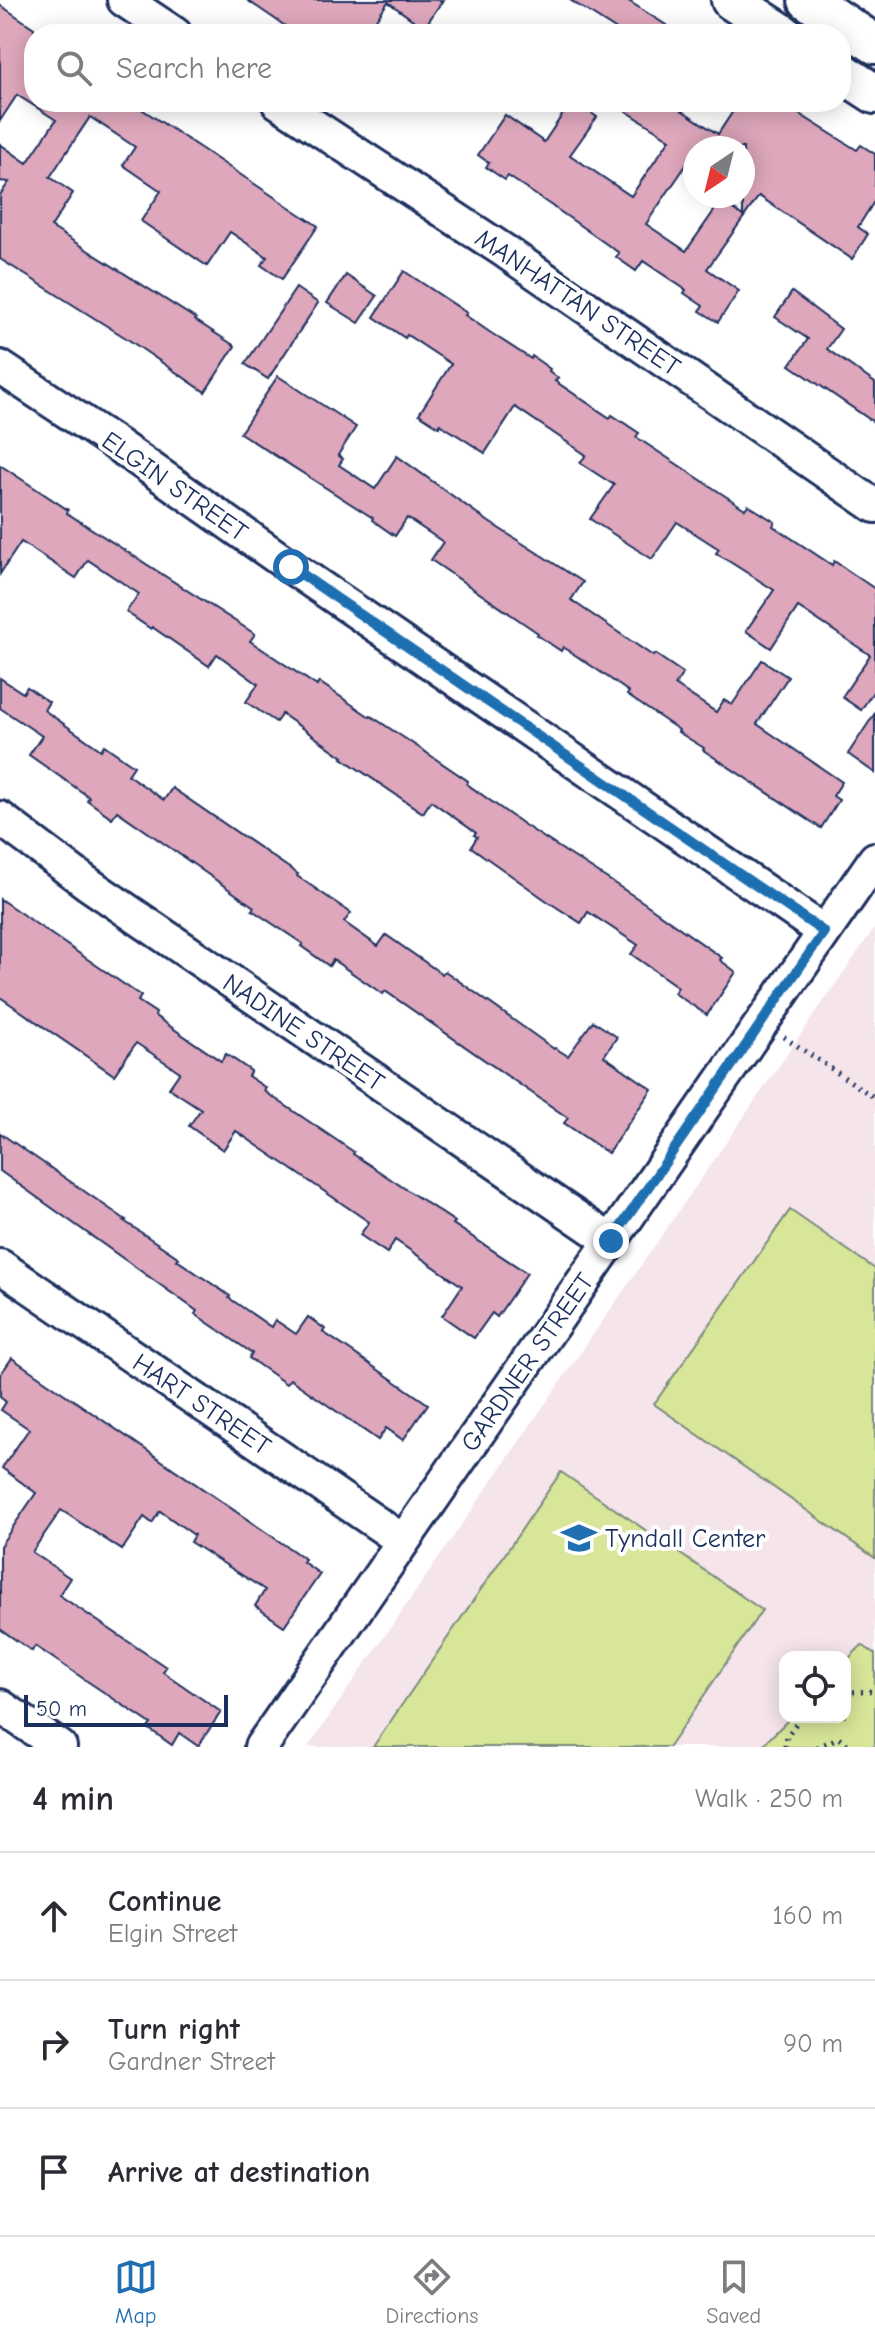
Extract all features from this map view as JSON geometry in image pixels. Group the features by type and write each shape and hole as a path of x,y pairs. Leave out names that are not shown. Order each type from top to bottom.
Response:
{"street":[{"path":"124,0 160,24"},
{"path":"731,0 768,24"},
{"path":"808,0 845,24"},
{"path":"851,28 875,44"},
{"path":"851,78 875,94"},
{"name":"MANHATTAN STREET","path":"293,112 503,250 875,506"},
{"name":"ELGIN STREET","path":"0,367 824,932"},
{"name":"NADINE STREET","path":"0,818 87,883 611,1241"},
{"name":"GARDNER STREET","path":"261,1747 875,859"},
{"name":"HART STREET","path":"0,1266 403,1541"},
{"path":"0,1706 60,1747"}],"path":[{"path":"777,1032 875,1098"},
{"path":"851,1692 875,1691"},
{"path":"785,1747 787,1736 797,1723"},
{"path":"817,1747 838,1738 852,1747"}],"shaded area":[{"path":"875,927 875,1747 308,1747"}],"green space":[{"path":"790,1210 875,1269 875,1558 654,1404"},
{"path":"561,1472 762,1610 669,1747 373,1747"},
{"path":"862,1645 875,1654 875,1747 761,1747 785,1723 851,1723 851,1656"}],"building":[{"path":"247,0 443,0 427,24 418,24 388,2 373,24 282,24"},
{"path":"570,0 627,0 664,24 607,24"},
{"path":"0,5 28,24 24,24 24,99 17,95 0,121"},
{"path":"44,112 146,112 318,226 282,279 261,265 267,257 230,232 207,266 141,221 161,191 123,165 135,147 90,117 50,177 73,193 51,227 235,346 205,392 0,259 0,195 9,182 0,181 0,144 27,163 56,120"},
{"path":"564,112 590,112 597,117 570,155 631,196 670,139 628,112 684,112 718,134 732,112 796,112 857,150 861,145 875,154 875,200 858,227 868,234 852,259 759,196 755,202 755,136 683,136 683,170 646,224 686,251 716,208 731,208 743,216 743,208 750,208 707,269 739,291 718,322 700,311 703,306 684,293 686,290 643,261 636,271 616,257 619,253 568,217 508,176 505,180 486,167 489,163 478,155 505,115 544,142"},
{"path":"404,271 491,333 531,359 532,356 550,369 558,378 555,381 610,418 612,415 639,433 636,437 745,509 748,505 775,522 773,526 875,589 875,689 861,710 842,697 870,655 798,607 771,648 746,631 774,590 716,553 719,549 677,522 652,559 590,519 614,485 580,463 586,455 515,407 485,453 419,414 451,364 374,317"},
{"path":"346,275 377,296 359,323 327,303"},
{"path":"296,288 318,303 268,379 245,364"},
{"path":"792,292 841,329 827,349 875,383 875,423 790,365 808,339 775,317"},
{"path":"278,376 356,427 338,455 343,459 339,465 375,489 397,456 489,522 583,582 571,600 683,673 675,685 716,712 724,700 732,705 762,660 788,677 757,724 842,782 833,796 839,800 821,828 703,750 599,671 563,647 561,651 431,560 443,542 407,518 395,536 373,518 240,433"},
{"path":"0,465 68,510 67,513 255,634 250,641 427,753 523,824 722,958 720,960 736,972 707,1015 674,993 678,987 631,954 638,945 588,912 581,923 547,901 471,847 476,833 431,801 423,813 282,714 276,722 246,702 258,684 217,654 209,666 126,612 139,594 88,560 76,578 21,542 0,574"},
{"path":"0,678 23,693 27,687 49,702 44,710 101,750 104,745 134,766 128,775 164,800 172,788 298,874 351,913 344,922 378,946 386,935 442,974 445,971 554,1049 568,1056 593,1021 617,1037 604,1056 652,1089 608,1153 564,1123 568,1118 385,991 383,994 333,960 329,966 301,946 303,944 252,910 254,907 169,847 117,811 112,818 87,800 89,797 29,755 42,736 0,708"},
{"path":"875,713 875,773 848,754"},
{"path":"0,899 141,996 138,1001 156,1013 155,1016 221,1061 226,1054 251,1071 248,1076 266,1088 264,1091 527,1273 497,1317 492,1313 474,1338 442,1316 462,1286 395,1240 387,1253 360,1235 369,1222 236,1131 223,1150 189,1126 201,1109 169,1088 180,1072 136,1043 114,1075 0,997"},
{"path":"0,1133 126,1220 271,1327 275,1320 296,1334 308,1317 325,1329 323,1332 428,1404 403,1440 386,1428 378,1440 290,1379 286,1384 249,1358 252,1353 195,1314 197,1311 0,1171"},
{"path":"12,1358 305,1559 303,1562 320,1574 284,1626 255,1606 265,1590 190,1542 194,1535 160,1511 152,1523 144,1517 122,1550 61,1510 32,1552 70,1578 59,1595 166,1667 163,1672 221,1712 198,1746 179,1733 172,1745 148,1728 151,1724 35,1646 32,1651 0,1629 0,1546 36,1493 2,1468 29,1429 1,1410 6,1402 0,1397 0,1375"}],"place":[{"name":"Tyndall Center","path":"579,1538"}],"route":[{"path":"291,567 824,932 611,1241"}]}
